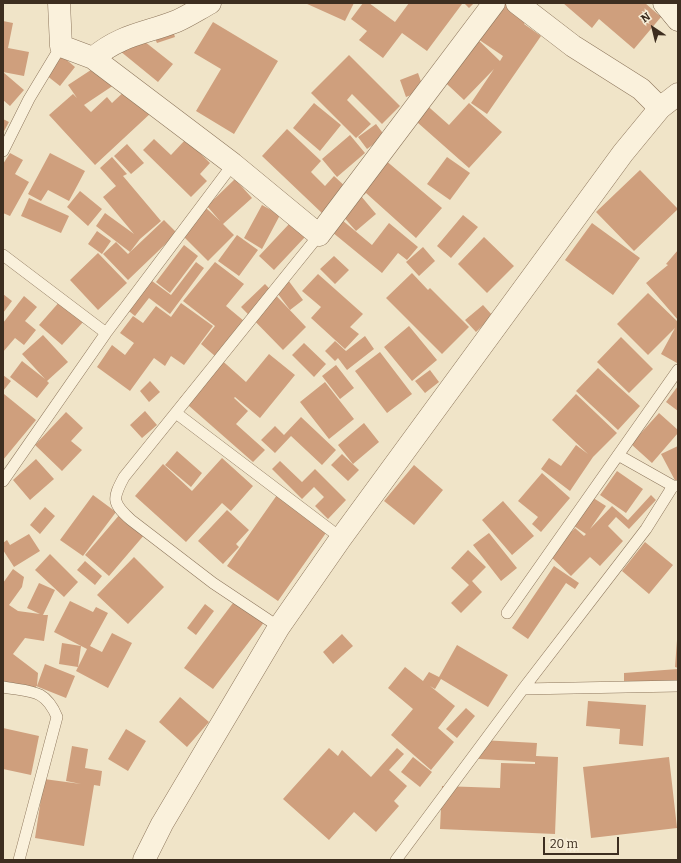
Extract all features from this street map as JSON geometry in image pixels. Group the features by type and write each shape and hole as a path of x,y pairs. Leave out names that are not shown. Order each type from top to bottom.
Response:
{"street":[{"path":"59,3 61,46 94,58 233,164 319,235 494,3"},
{"path":"94,58 108,46 126,37 178,20 210,3"},
{"path":"517,3 573,46 641,89 660,108"},
{"path":"664,3 678,20"},
{"path":"144,860 162,824 279,627 341,538 623,153 660,108 678,94"}],"lane":[{"path":"3,151 29,99 61,46"},
{"path":"3,481 106,332 233,164"},
{"path":"279,627 213,582 131,520 119,509 114,500 116,492 124,476 319,235"},
{"path":"3,255 106,332"},
{"path":"506,613 678,370"},
{"path":"176,413 341,538"},
{"path":"396,860 522,689 646,529 676,486 618,455"},
{"path":"3,686 41,694 51,703 57,717 19,860"},
{"path":"522,689 678,686"}],"building":[{"path":"305,3 354,3 345,21"},
{"path":"363,3 369,3 395,22 409,3 462,4 427,51 402,33 383,58 359,40 367,31 351,19"},
{"path":"464,3 474,3 469,8"},
{"path":"498,3 505,3 528,19 524,24 541,36 487,114 471,103 494,69 464,100 434,72 471,33 475,37","holes":["475,37 503,56 500,61"]},
{"path":"563,3 645,3 661,17 634,49 599,19 592,28"},
{"path":"3,21 13,23 8,48 29,52 24,76 3,72"},
{"path":"213,22 278,61 234,134 196,111 221,69 194,53"},
{"path":"171,25 175,37 157,43 152,32"},
{"path":"135,34 173,64 158,82 120,51"},
{"path":"349,55 400,106 382,124 352,94 347,100 371,124 356,138 311,93"},
{"path":"62,56 75,67 60,86 46,75"},
{"path":"100,64 114,85 84,105 91,112 107,97 112,103 129,87 152,112 95,165 49,115 73,94 77,98 68,85"},
{"path":"3,72 24,90 10,106 3,100"},
{"path":"418,73 424,90 406,97 400,80"},
{"path":"422,101 449,125 469,103 502,132 469,168 409,115"},
{"path":"314,103 341,125 320,151 293,128"},
{"path":"3,119 9,122 3,133"},
{"path":"376,124 385,136 367,149 358,137"},
{"path":"287,129 321,161 311,172 325,186 334,176 348,189 324,215 262,156"},
{"path":"350,135 365,153 337,177 322,159"},
{"path":"154,139 171,155 186,139 210,163 200,174 207,181 191,197 143,150"},
{"path":"127,144 144,163 131,174 114,156"},
{"path":"10,153 23,160 15,174 29,182 10,216 3,213 3,164"},
{"path":"50,153 85,171 69,201 48,190 41,201 28,194"},
{"path":"378,154 442,208 416,238 366,193 364,195 351,184"},
{"path":"112,157 127,174 123,176 161,221 140,239 130,252 96,226 105,213 134,234 103,197 116,186 100,168"},
{"path":"447,157 470,173 450,200 427,184"},
{"path":"640,170 678,209 634,251 596,212"},
{"path":"235,179 252,198 223,224 234,235 208,261 181,234 206,208 220,221 207,206"},
{"path":"80,191 102,209 88,226 67,207"},
{"path":"361,196 376,214 356,231 341,214"},
{"path":"29,198 69,216 61,233 21,216"},
{"path":"262,205 280,215 262,249 244,238"},
{"path":"463,215 478,227 451,258 437,246"},
{"path":"164,220 177,233 128,280 103,254 116,242 128,254"},
{"path":"342,220 372,245 389,223 418,247 407,260 398,253 382,273 332,232"},
{"path":"290,223 305,237 274,270 259,256"},
{"path":"592,223 640,258 613,295 565,260"},
{"path":"97,231 111,241 102,254 88,244"},
{"path":"237,235 258,250 239,276 218,261"},
{"path":"484,237 514,266 487,293 458,264"},
{"path":"184,245 198,256 170,293 156,282"},
{"path":"423,247 435,261 419,276 406,262"},
{"path":"678,250 678,320 646,283 668,265 666,264"},
{"path":"98,253 127,283 98,310 70,280"},
{"path":"334,256 349,270 335,284 320,269"},
{"path":"196,262 204,268 170,314 149,298 135,316 125,308 148,278 171,295"},
{"path":"215,262 244,284 226,306 244,321 215,356 201,344 215,326 183,301"},
{"path":"412,273 428,290 430,288 469,327 442,354 386,298"},
{"path":"318,274 363,314 350,327 359,334 345,349 311,318 321,307 302,291"},
{"path":"288,280 303,300 290,310 275,290"},
{"path":"265,284 306,327 283,350 241,307"},
{"path":"648,293 678,322 677,363 661,354 675,328 648,355 617,324"},
{"path":"3,294 12,301 3,313"},
{"path":"24,296 37,307 25,321 36,330 24,345 15,338 3,352 3,323"},
{"path":"61,300 84,321 62,345 39,325"},
{"path":"181,303 213,326 184,365 171,356 165,366 154,358 130,391 97,367 112,345 125,355 134,343 120,333 133,316 143,323 156,306 171,317"},
{"path":"483,305 493,316 476,332 465,320"},
{"path":"409,326 437,360 412,381 384,347"},
{"path":"43,335 68,362 47,381 49,383 37,398 10,377 22,361 45,379 22,354"},
{"path":"365,336 374,349 347,370 338,358 335,361 325,351 335,341 346,351"},
{"path":"621,337 653,369 629,393 597,362"},
{"path":"304,343 326,364 314,377 292,355"},
{"path":"380,352 412,394 387,413 355,371"},
{"path":"269,354 295,375 260,418 235,397 234,398 248,411 236,424 265,450 253,462 180,398 217,356 246,382"},
{"path":"336,365 354,388 340,399 322,376"},
{"path":"598,368 640,406 618,430 576,391"},
{"path":"430,370 439,382 425,393 415,381"},
{"path":"3,375 11,381 3,391"},
{"path":"150,381 160,392 149,402 140,391"},
{"path":"325,382 354,419 329,439 300,402"},
{"path":"678,386 678,411 666,402"},
{"path":"4,394 36,420 3,460 3,396"},
{"path":"576,394 617,433 593,457 570,491 541,469 549,458 561,466 576,445 588,454 552,420"},
{"path":"145,411 157,425 142,438 130,425"},
{"path":"66,412 83,428 71,441 82,450 62,471 35,445"},
{"path":"659,413 678,430 678,433 652,463 631,444"},
{"path":"301,417 336,450 322,465 291,436 275,453 261,440 275,426 284,435"},
{"path":"364,423 379,442 353,464 338,445"},
{"path":"678,446 678,486 661,454"},
{"path":"177,451 202,473 191,487 165,465"},
{"path":"342,454 359,470 348,481 331,465"},
{"path":"222,458 253,486 231,511 222,503 186,542 135,496 163,464 192,491"},
{"path":"36,459 54,479 30,500 13,480"},
{"path":"280,461 302,482 315,469 346,500 328,519 315,506 324,497 314,487 302,499 272,469"},
{"path":"414,465 443,490 414,525 384,501"},
{"path":"617,471 643,489 626,513 600,495"},
{"path":"542,473 570,498 541,532 532,524 538,517 518,501"},
{"path":"587,494 606,506 590,529 612,506 628,520 651,495 656,500 629,529 616,517 608,526 623,541 600,566 590,557 571,576 549,555 575,528 584,536 586,534 568,522"},
{"path":"93,495 116,512 83,556 60,540"},
{"path":"277,495 328,530 278,601 227,566"},
{"path":"503,501 534,536 512,555 482,520"},
{"path":"45,507 55,516 40,534 30,525"},
{"path":"227,510 249,530 236,544 239,547 223,564 198,541"},
{"path":"121,513 145,534 109,576 85,555"},
{"path":"489,533 517,568 501,581 473,545"},
{"path":"29,534 40,551 14,567 3,550 3,543 7,540 10,545"},
{"path":"645,542 673,565 649,594 622,571"},
{"path":"468,550 486,567 472,581 482,592 461,613 451,603 469,585 451,568"},
{"path":"50,554 78,582 64,597 35,570"},
{"path":"134,557 164,587 128,624 97,595"},
{"path":"85,561 102,576 95,585 77,570"},
{"path":"554,566 579,583 575,589 566,583 528,639 512,628"},
{"path":"13,569 24,577 22,587 9,605 18,611 40,614 27,608 39,583 55,590 43,615 48,615 44,641 25,638 13,654 38,673 37,686 45,664 75,676 66,698 36,686 36,688 3,683 3,583"},
{"path":"239,595 268,617 213,689 184,668"},
{"path":"70,601 93,612 96,607 108,613 90,646 102,652 112,633 132,643 108,688 76,671 87,649 54,632"},
{"path":"205,604 214,611 196,635 187,628"},
{"path":"342,634 353,646 333,664 323,652"},
{"path":"678,640 678,668 675,667"},
{"path":"62,643 81,646 78,667 59,664"},
{"path":"457,645 508,675 488,707 441,679 435,689 430,686 455,706 438,728 454,742 431,770 391,735 413,709 388,688 405,667 423,681 429,672 439,677"},
{"path":"678,669 678,683 624,687 624,673"},
{"path":"180,697 209,722 187,747 159,722"},
{"path":"588,701 646,705 643,746 619,744 620,729 586,726"},
{"path":"466,708 475,716 457,738 446,729"},
{"path":"3,728 39,736 31,775 3,769"},
{"path":"126,729 146,741 128,771 108,759"},
{"path":"481,740 537,743 536,756 558,757 555,834 440,829 442,786 500,788 501,763 535,764 535,762 479,759"},
{"path":"72,746 88,749 85,768 102,771 100,786 94,785 84,846 35,838 44,779 81,784 66,781"},
{"path":"329,748 338,756 342,750 371,777 397,748 404,754 389,770 407,786 394,801 399,806 376,832 354,812 329,840 283,799"},
{"path":"413,757 432,772 420,787 401,772"},
{"path":"669,757 677,828 591,838 583,767"}]}
